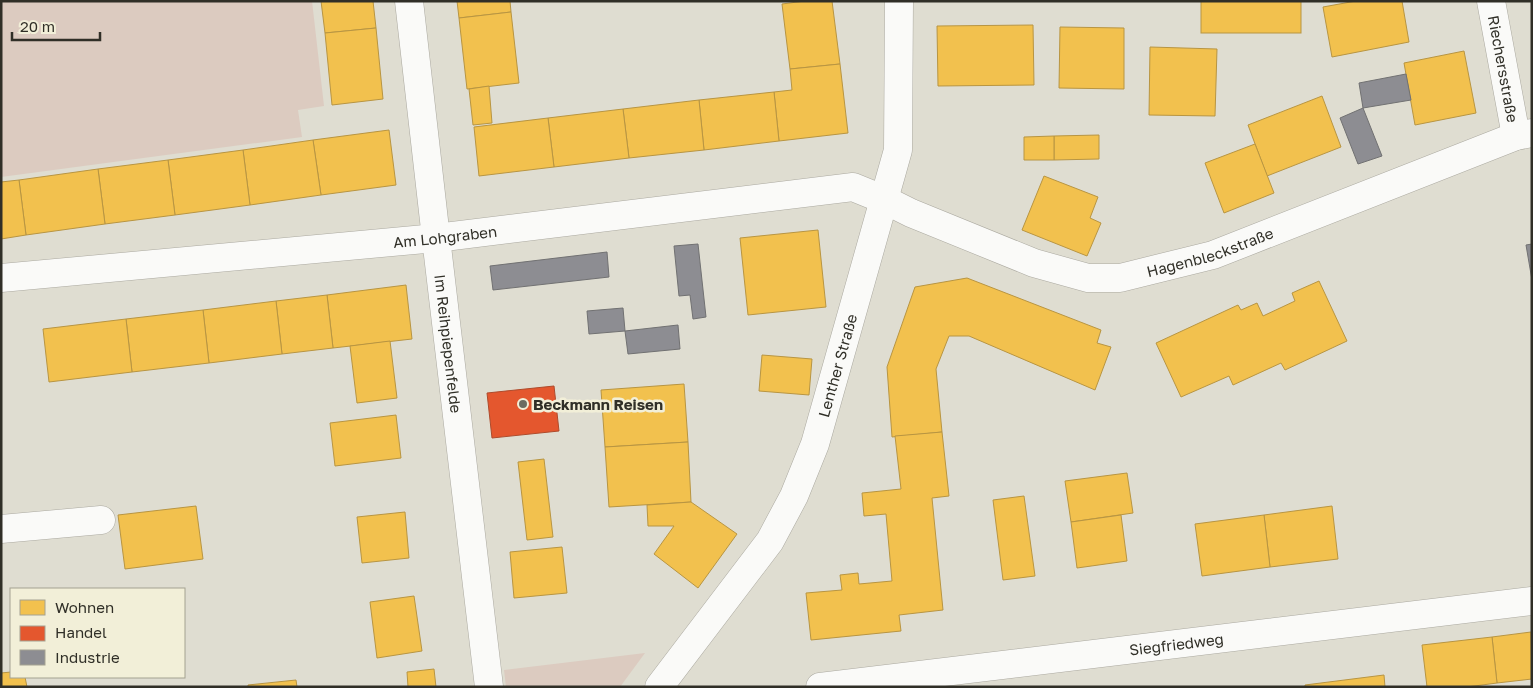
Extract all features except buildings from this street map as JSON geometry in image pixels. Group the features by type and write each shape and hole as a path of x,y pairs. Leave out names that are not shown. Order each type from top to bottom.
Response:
{"street":[{"name":"Im Reihpiepenfelde","path":"409,1 489,687"},
{"name":"Lenther Straße","path":"659,687 770,541 794,496 815,444 898,150 899,1"},
{"name":"Riechersstraße","path":"1491,1 1524,135"},
{"name":"Hagenbleckstraße","path":"885,200 911,213 1034,263 1088,278 1120,278 1213,255 1524,135"},
{"name":"Am Lohgraben","path":"1,278 436,238 853,187 885,200"},
{"path":"1,529 101,520"},
{"name":"Siegfriedweg","path":"820,687 1532,601"}],"shaded area":[{"path":"1,1 312,1 324,106 298,110 302,137 1,177"},
{"path":"645,653 620,687 506,687 504,670"}],"place":[{"name":"Beckmann Reisen","path":"523,404"}]}
